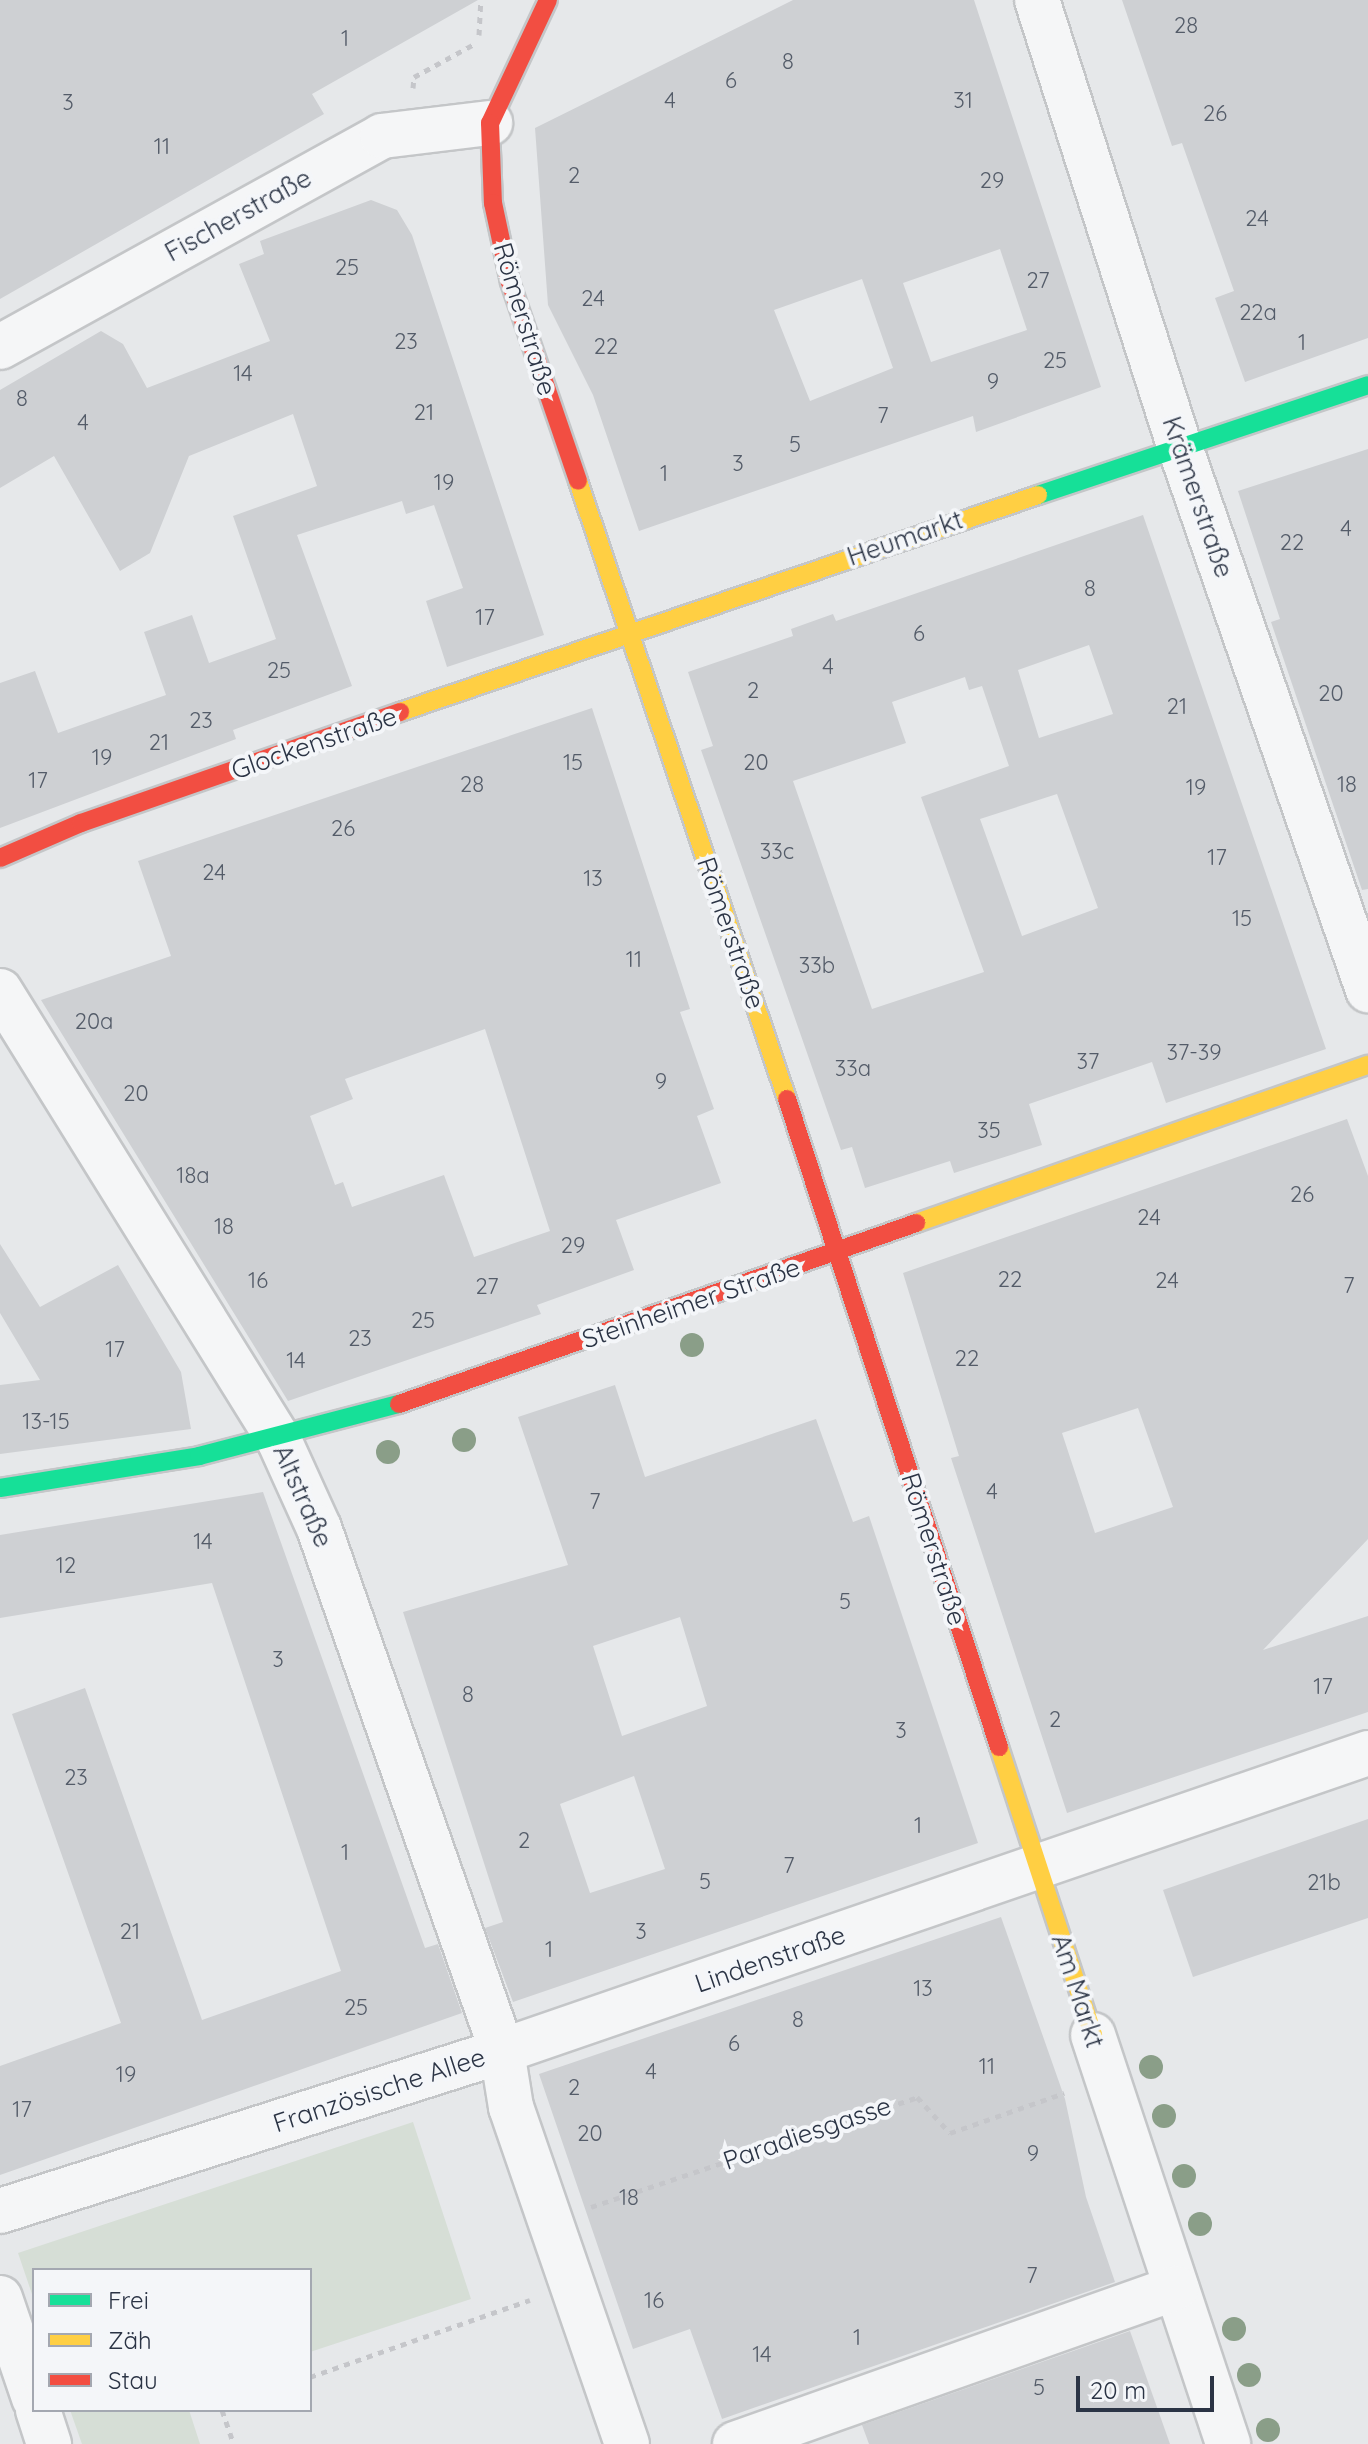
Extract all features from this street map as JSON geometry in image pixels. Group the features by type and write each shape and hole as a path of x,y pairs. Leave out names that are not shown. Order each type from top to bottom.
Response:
{"street":[{"name":"Römerstraße","path":"548,0 490,123 493,203 510,282 837,1252 1038,1869"},
{"name":"Krämerstraße","path":"1037,0 1180,447 1368,990"},
{"name":"Fischerstraße","path":"0,347 355,150 411,129 490,123"},
{"name":"Heumarkt","path":"631,635 1368,385"},
{"name":"Glockenstraße","path":"0,858 81,823 631,635"},
{"name":"Altstraße","path":"0,991 279,1440 332,1560 502,2051"},
{"name":"Steinheimer Straße","path":"0,1488 279,1440 349,1422 1368,1065"},
{"path":"1038,1869 1368,1753"},
{"name":"Lindenstraße","path":"502,2051 1038,1869"},
{"name":"Am Markt","path":"1038,1869 1228,2444"},
{"name":"Französische Allee","path":"0,2211 502,2051 511,2107 627,2444"},
{"path":"735,2444 1176,2288"},
{"path":"0,2298 32,2392"},
{"path":"39,2412 49,2444"}],"path":[{"path":"411,129 414,77 479,41 481,0"},
{"name":"Paradiesgasse","path":"586,2208 917,2097 950,2133 1107,2079"},
{"path":"312,2376 572,2285"},
{"path":"223,2412 234,2444"}],"shaded area":[{"path":"413,2122 471,2299 312,2351 312,2268 32,2268 32,2294 18,2253"},
{"path":"71,2412 190,2412 200,2444 82,2444"}],"building":[{"path":"0,0 478,0 312,94 324,114 0,299"},
{"path":"793,0 974,0 1101,387 976,432 973,416 639,531 593,395 548,305 535,128","holes":["1000,249 1027,330 931,362 903,283","862,279 893,368 810,401 774,310"]},
{"path":"1122,0 1368,0 1368,338 1245,382 1215,298 1234,291 1182,143 1172,146"},
{"path":"371,200 397,210 412,235 544,635 447,667 426,601 463,588 434,505 406,514 402,501 297,535 352,686 233,730 236,739 0,828 0,683 35,671 58,733 166,695 144,632 192,615 209,663 276,639 233,516 317,486 293,414 189,456 150,553 120,571 54,456 0,488 0,390 101,331 123,344 147,388 270,341 239,264 264,254 260,241"},
{"path":"1368,449 1368,889 1362,890 1271,622 1280,619 1238,491"},
{"path":"1143,515 1326,1049 1166,1103 1152,1062 1029,1104 1042,1145 954,1173 950,1161 865,1188 852,1147 841,1150 701,750 713,746 688,672 793,636 791,629 833,614 836,621","holes":["1089,645 1113,714 1039,738 1018,670","965,677 969,690 982,686 1009,766 921,797 984,972 872,1009 793,781 906,743 892,702","1057,794 1098,908 1022,936 980,819"]},
{"path":"592,708 690,1009 680,1012 714,1109 697,1116 721,1183 616,1220 634,1270 537,1305 541,1314 288,1401 41,1000 171,956 138,861","holes":["485,1029 550,1231 474,1257 444,1175 352,1207 343,1182 335,1185 310,1116 353,1099 345,1079"]},
{"path":"1347,1119 1368,1176 1368,1539 1263,1650 1368,1616 1368,1712 1067,1813 951,1458 959,1456 903,1273","holes":["1138,1408 1173,1507 1095,1533 1062,1433"]},
{"path":"0,1244 40,1307 118,1265 181,1372 191,1429 0,1454 0,1385 40,1380 0,1313"},
{"path":"615,1385 645,1477 816,1419 853,1522 869,1516 978,1843 513,2002 485,1928 503,1922 403,1612 568,1565 518,1417","holes":["680,1617 707,1706 622,1736 593,1646","634,1776 665,1869 590,1893 560,1804"]},
{"path":"263,1492 425,1948 438,1944 462,2013 0,2175 0,2066 121,2023 12,1714 85,1688 202,2020 341,1971 212,1583 0,1618 0,1535"},
{"path":"1368,1819 1368,1918 1193,1977 1163,1890"},
{"path":"1001,1917 1065,2099 1086,2197 1115,2282 722,2419 690,2329 633,2349 539,2074"},
{"path":"1130,2331 1170,2444 869,2444 862,2425"}],"traffic: fast":[{"path":"1038,495 1368,385"},
{"path":"0,1488 199,1456 399,1404"}],"traffic: slow":[{"path":"578,481 787,1099"},
{"path":"400,712 1038,495"},
{"path":"916,1223 1368,1065"},
{"path":"999,1747 1093,2035"}],"traffic: jam":[{"path":"548,0 490,123 493,203 510,282 578,481"},
{"path":"0,858 81,823 400,712"},
{"path":"787,1099 999,1747"},
{"path":"399,1404 916,1223"}]}
